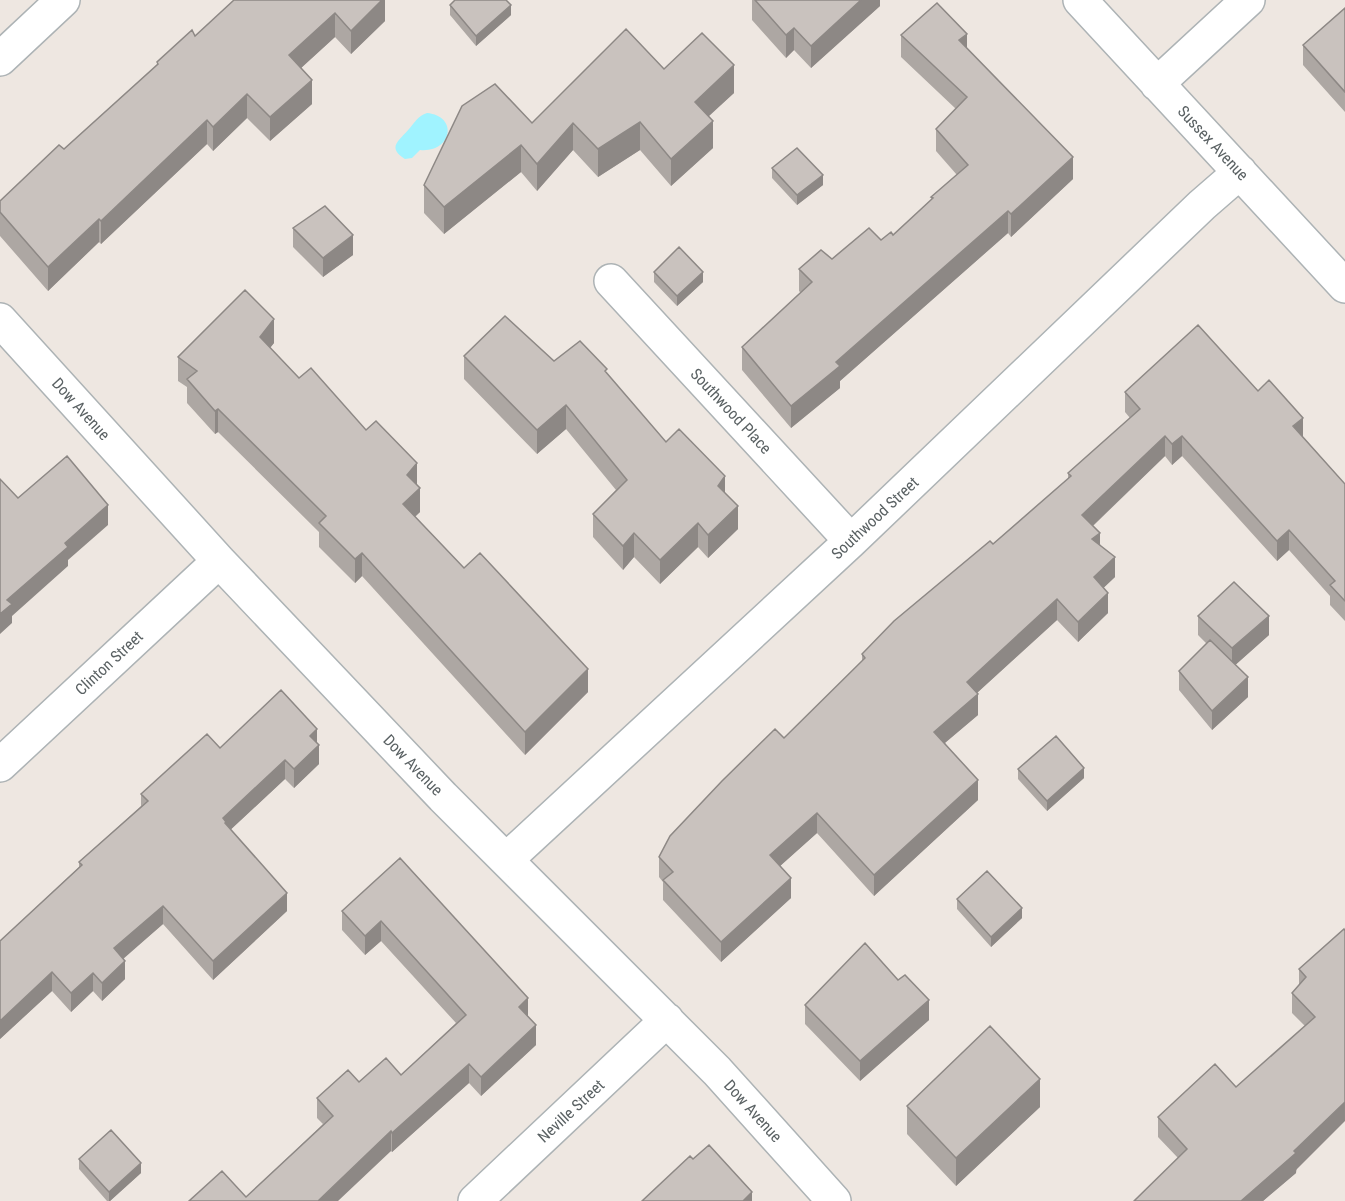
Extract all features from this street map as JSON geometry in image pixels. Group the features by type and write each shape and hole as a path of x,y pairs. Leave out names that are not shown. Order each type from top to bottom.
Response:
{"street":[{"path":"0,59 63,0"},
{"name":"Sussex Avenue","path":"1080,0 1345,286"},
{"path":"1157,84 1248,0"},
{"name":"Southwood Street","path":"506,860 851,541 1202,205 1240,172"},
{"name":"Southwood Place","path":"611,281 851,541"},
{"name":"Dow Avenue","path":"0,320 219,561 443,797 717,1071 834,1201"},
{"name":"Clinton Street","path":"0,765 219,561"},
{"name":"Neville Street","path":"475,1201 667,1020"}],"water":[{"path":"427,113 444,120 448,134 439,146 420,150 412,158 405,159 396,151 396,144 421,116"}],"building":[{"path":"234,0 382,0 351,31 335,13 289,55 312,80 270,117 247,94 213,127 207,120 101,221 99,219 48,267 0,212 0,201 59,145 64,149 192,30 195,36"},
{"path":"455,0 506,0 511,5 476,36 450,5"},
{"path":"755,0 861,0 811,46 794,28 786,35"},
{"path":"937,3 967,34 959,40 1073,157 1011,214 1008,211 836,362 840,366 791,406 742,347 812,282 799,269 821,250 832,259 869,228 881,240 891,232 893,235 933,198 931,197 968,165 936,129 967,97 901,35"},
{"path":"1345,8 1345,92 1303,45"},
{"path":"626,29 664,69 702,33 734,65 695,102 713,121 671,159 640,122 598,149 573,123 537,164 521,145 444,207 424,185 462,106 495,84 532,123"},
{"path":"797,148 823,175 797,195 772,168"},
{"path":"325,206 353,235 323,258 293,228"},
{"path":"679,247 703,272 677,296 654,272"},
{"path":"245,290 274,319 260,337 299,378 311,368 366,430 376,421 417,463 407,475 420,488 403,504 464,568 480,553 588,669 525,732 362,553 355,559 319,523 326,516 218,409 215,411 187,379 197,371 178,357"},
{"path":"505,316 554,361 580,341 607,369 605,371 666,442 679,429 725,476 718,486 738,506 708,535 698,523 660,560 634,533 623,546 593,514 627,480 566,405 537,430 464,356"},
{"path":"1198,325 1258,391 1269,380 1303,418 1293,426 1345,484 1345,601 1330,585 1335,581 1289,530 1277,541 1182,436 1172,444 1165,436 1082,515 1100,533 1092,539 1115,557 1094,577 1108,593 1078,622 1057,599 967,682 978,694 934,732 978,780 874,875 817,813 770,855 791,878 721,942 663,880 673,872 659,857 670,836 775,729 784,738 865,658 862,654 894,621 990,541 993,544 1071,476 1068,473 1140,409 1125,392"},
{"path":"67,456 108,505 65,543 68,547 7,600 12,604 0,614 0,479 18,498"},
{"path":"1234,582 1269,616 1232,648 1198,616"},
{"path":"1210,640 1248,677 1212,711 1179,671"},
{"path":"281,690 317,729 310,736 319,745 294,769 285,760 223,818 287,893 213,961 163,906 114,948 125,961 102,983 93,973 71,993 52,972 0,1021 0,941 82,865 79,862 148,801 141,794 207,734 220,748"},
{"path":"1056,736 1084,768 1047,801 1018,769"},
{"path":"400,858 528,998 519,1007 536,1025 481,1077 469,1064 392,1133 391,1131 318,1201 189,1201 222,1171 246,1197 333,1116 317,1098 348,1070 359,1082 386,1058 401,1075 466,1015 381,921 365,936 342,911"},
{"path":"987,871 1022,908 991,937 957,899"},
{"path":"1344,929 1345,1102 1294,1151 1296,1153 1241,1201 1134,1201 1187,1149 1158,1117 1215,1064 1236,1087 1315,1017 1292,993 1306,977 1299,969"},
{"path":"865,943 898,980 905,975 929,1000 860,1061 805,1005"},
{"path":"990,1026 1040,1079 956,1158 907,1106"},
{"path":"111,1130 141,1163 109,1192 79,1159"},
{"path":"709,1145 752,1192 743,1201 642,1201 690,1156 693,1159"}]}
